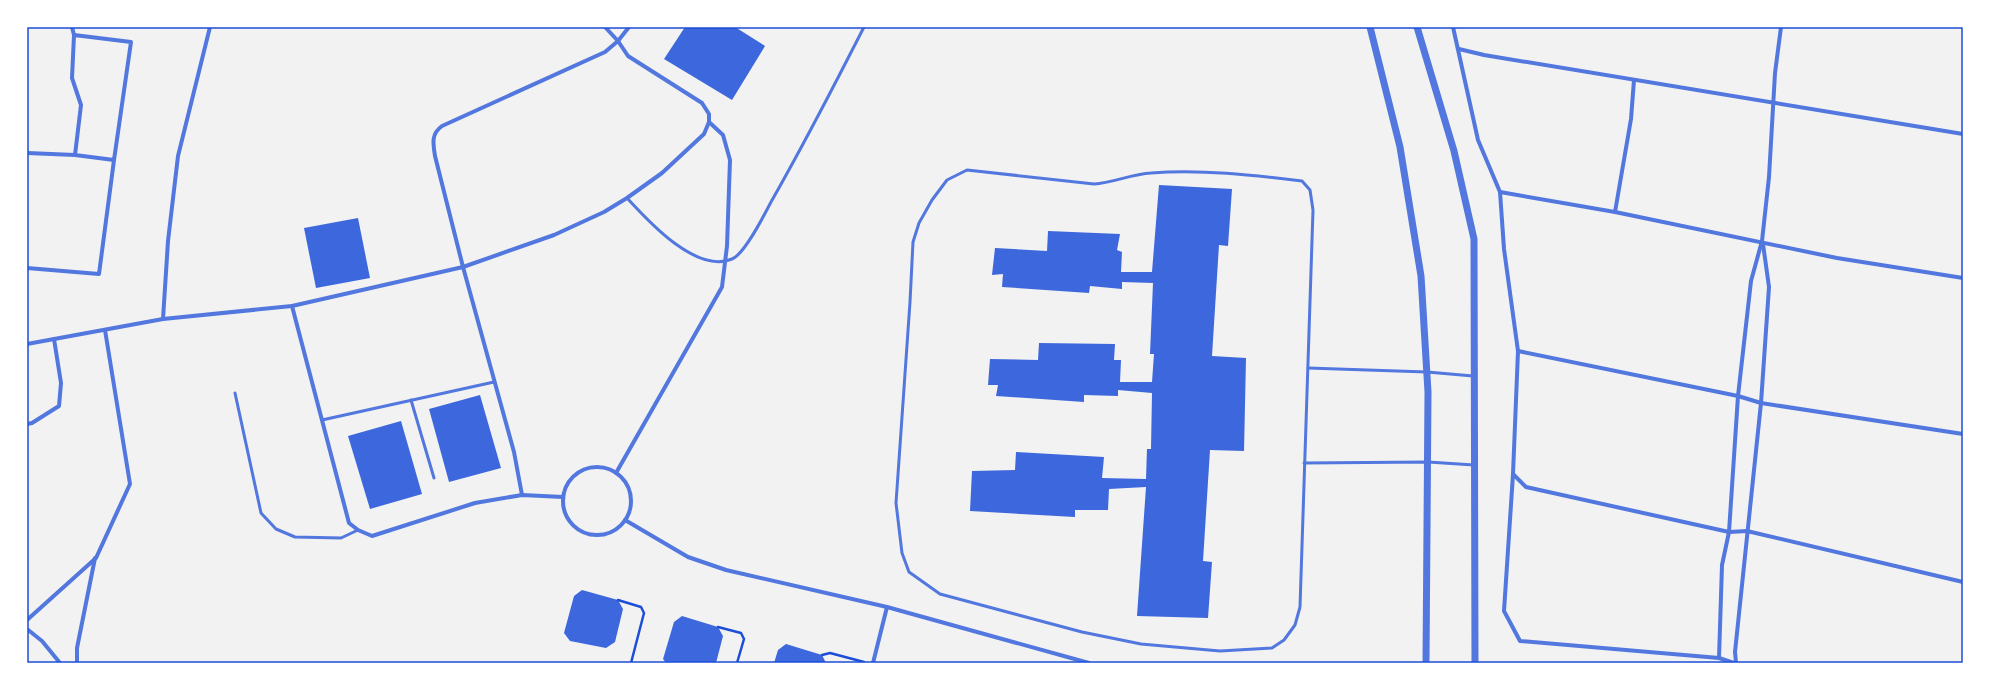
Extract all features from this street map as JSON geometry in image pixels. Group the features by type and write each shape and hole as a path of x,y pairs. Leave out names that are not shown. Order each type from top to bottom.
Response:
{"street":[{"path":"72,27 74,35 72,78 81,105 75,156"},
{"path":"163,319 168,242 178,156 210,27"},
{"path":"27,344 163,319 292,306 463,267 554,235 604,212 627,198 662,173 704,134 709,122 709,114 702,103 628,56 618,41 605,27"},
{"path":"522,495 514,452 463,267 433,143 437,130 605,52 618,41 630,27"},
{"path":"1370,27 1402,154 1421,276 1427,372 1428,462 1426,663"},
{"path":"1418,27 1454,151 1474,239 1476,466 1475,663"},
{"path":"1453,27 1478,140 1500,192 1504,249 1518,351 1513,474 1504,611 1520,642 1719,658 1735,663 1747,531 1761,404 1769,287 1762,241"},
{"path":"1719,658 1722,565 1729,532 1738,396 1751,281 1762,241 1775,101 1775,73 1781,27"},
{"path":"27,268 99,274 131,42 74,35"},
{"path":"1459,49 1484,55 1634,80 1775,101 1963,134"},
{"path":"1615,212 1631,119 1634,80"},
{"path":"616,473 722,286 726,260 730,160 724,135 709,122"},
{"path":"27,153 114,160"},
{"path":"1500,192 1615,212 1762,241 1837,258 1963,278"},
{"path":"292,306 349,523 358,530 372,536 475,503 522,495 563,497"},
{"path":"77,663 77,648 96,558 130,484 105,330"},
{"path":"27,424 32,423 59,406 61,383 54,339"},
{"path":"1518,351 1738,396 1761,404 1963,434"},
{"path":"598,467 616,473 624,480 630,494 630,510 625,520 618,528 608,533 597,535 586,533 576,528 568,519 564,509 563,497 566,487 572,477 580,471 598,467"},
{"path":"1513,474 1526,488 1729,532 1747,531 1963,582"},
{"path":"625,520 688,557 726,570 887,607 1089,663"},
{"path":"27,620 96,558"},
{"path":"872,663 887,607"},
{"path":"27,629 42,641 60,663"}],"lane":[{"path":"627,198 656,228 680,248 696,257 732,260 739,255 753,234 819,118 864,27"},
{"path":"967,170 1094,184 1104,183 1130,175 1152,172 1248,173 1302,180 1310,190 1313,210 1304,463 1300,607 1295,625 1284,640 1272,648 1220,651 1141,644 1082,632 940,594 909,572 902,553 896,503 913,242 919,223 932,200 947,180 967,170"},
{"path":"1308,368 1427,372 1475,376"},
{"path":"322,420 494,382"},
{"path":"235,393 261,512 270,525 282,533 295,537 341,538 358,530"},
{"path":"411,400 434,478"},
{"path":"1304,463 1428,462 1476,466"}],"path":[{"path":"618,600 641,607 644,613 631,663"},
{"path":"718,627 741,633 744,639 737,663"},
{"path":"822,655 830,653 866,663"}],"building":[{"path":"685,27 735,27 765,46 732,100 664,59"},
{"path":"1159,185 1232,189 1228,246 1219,245 1212,356 1246,358 1244,451 1210,450 1203,561 1212,562 1208,618 1137,616 1146,487 1109,489 1108,510 1075,510 1075,517 970,511 972,471 1015,470 1016,452 1104,457 1102,478 1146,479 1147,449 1151,449 1152,393 1118,390 1118,396 1084,395 1084,402 996,396 998,385 988,385 990,359 1038,360 1039,343 1115,344 1114,360 1121,360 1120,382 1152,382 1154,354 1150,354 1153,283 1122,282 1122,289 1090,286 1089,293 1002,287 1003,274 992,275 995,248 1047,251 1048,231 1120,234 1117,250 1122,252 1121,272 1152,272"},
{"path":"358,218 370,278 316,288 304,228"},
{"path":"480,395 501,468 449,482 429,409"},
{"path":"401,421 422,494 370,509 348,436"},
{"path":"582,590 618,600 623,609 615,642 606,648 570,641 564,633 574,596"},
{"path":"682,616 718,627 723,636 716,663 666,663 663,659 674,622"},
{"path":"786,644 822,655 826,663 774,663 778,650"}]}
